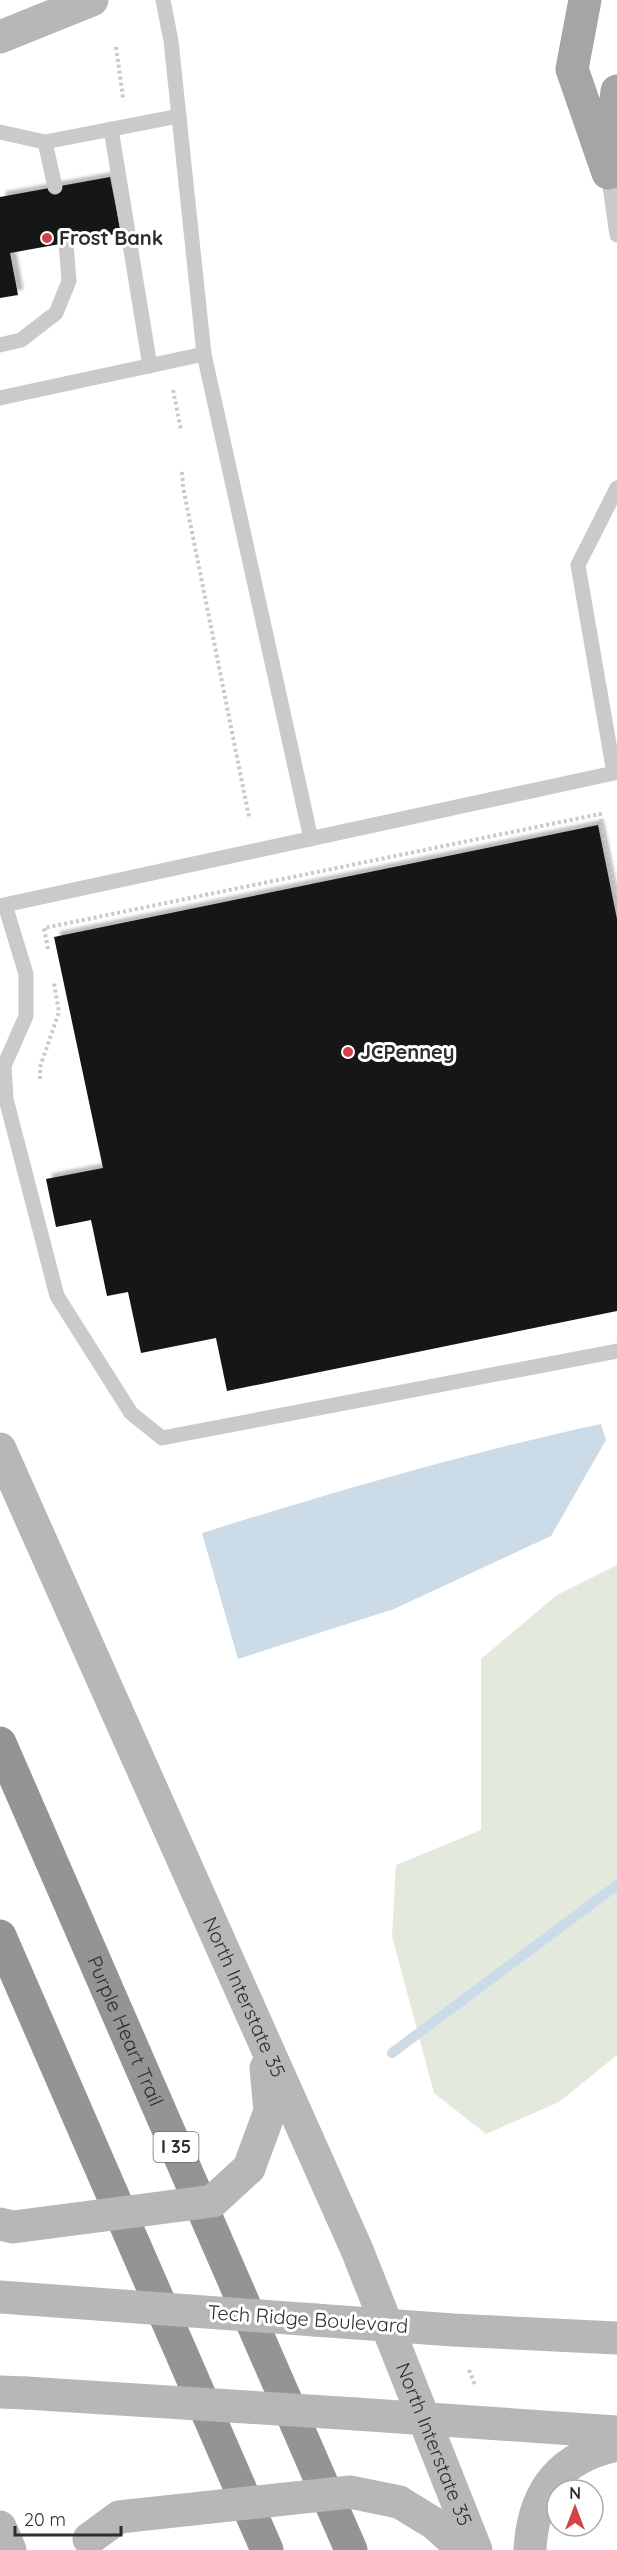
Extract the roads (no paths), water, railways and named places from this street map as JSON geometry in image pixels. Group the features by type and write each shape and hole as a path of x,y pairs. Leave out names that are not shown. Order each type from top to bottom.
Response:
{"highway":[{"name":"Purple Heart Trail","path":"0,1743 351,2550"},
{"path":"0,1936 267,2550"}],"main road":[{"path":"0,37 92,0"},
{"path":"585,0 572,69 608,173"},
{"path":"608,173 617,91"},
{"name":"North Interstate 35","path":"0,1449 389,2324 476,2550"},
{"path":"0,2224 13,2227 213,2201 249,2168 270,2111 264,2045"},
{"name":"Tech Ridge Boulevard","path":"0,2297 315,2320 617,2338"},
{"path":"13,2392 617,2432"},
{"path":"530,2550 540,2496 567,2465 602,2448 617,2445"},
{"path":"86,2545 119,2517 350,2492 399,2502 435,2524 464,2550"},
{"path":"0,2527 10,2550"}],"lane":[{"path":"163,0 171,41 204,354 311,839"},
{"path":"0,132 45,142 179,116"},
{"path":"111,129 150,366"},
{"path":"45,142 55,187"},
{"path":"608,173 617,235"},
{"path":"0,345 21,340 56,313 69,281 66,243"},
{"path":"0,398 204,354"},
{"path":"617,488 578,565 616,779 311,839 2,906 26,974 26,1016 4,1066 6,1099 57,1296 131,1413 162,1438 617,1351"}],"water":[{"path":"601,1424 606,1440 551,1536 394,1609 238,1659 202,1533 400,1474"}],"waterway":[{"path":"392,2053 617,1885"}],"place":[{"name":"Frost Bank","path":"47,238"},
{"name":"JCPenney","path":"348,1052"}]}
